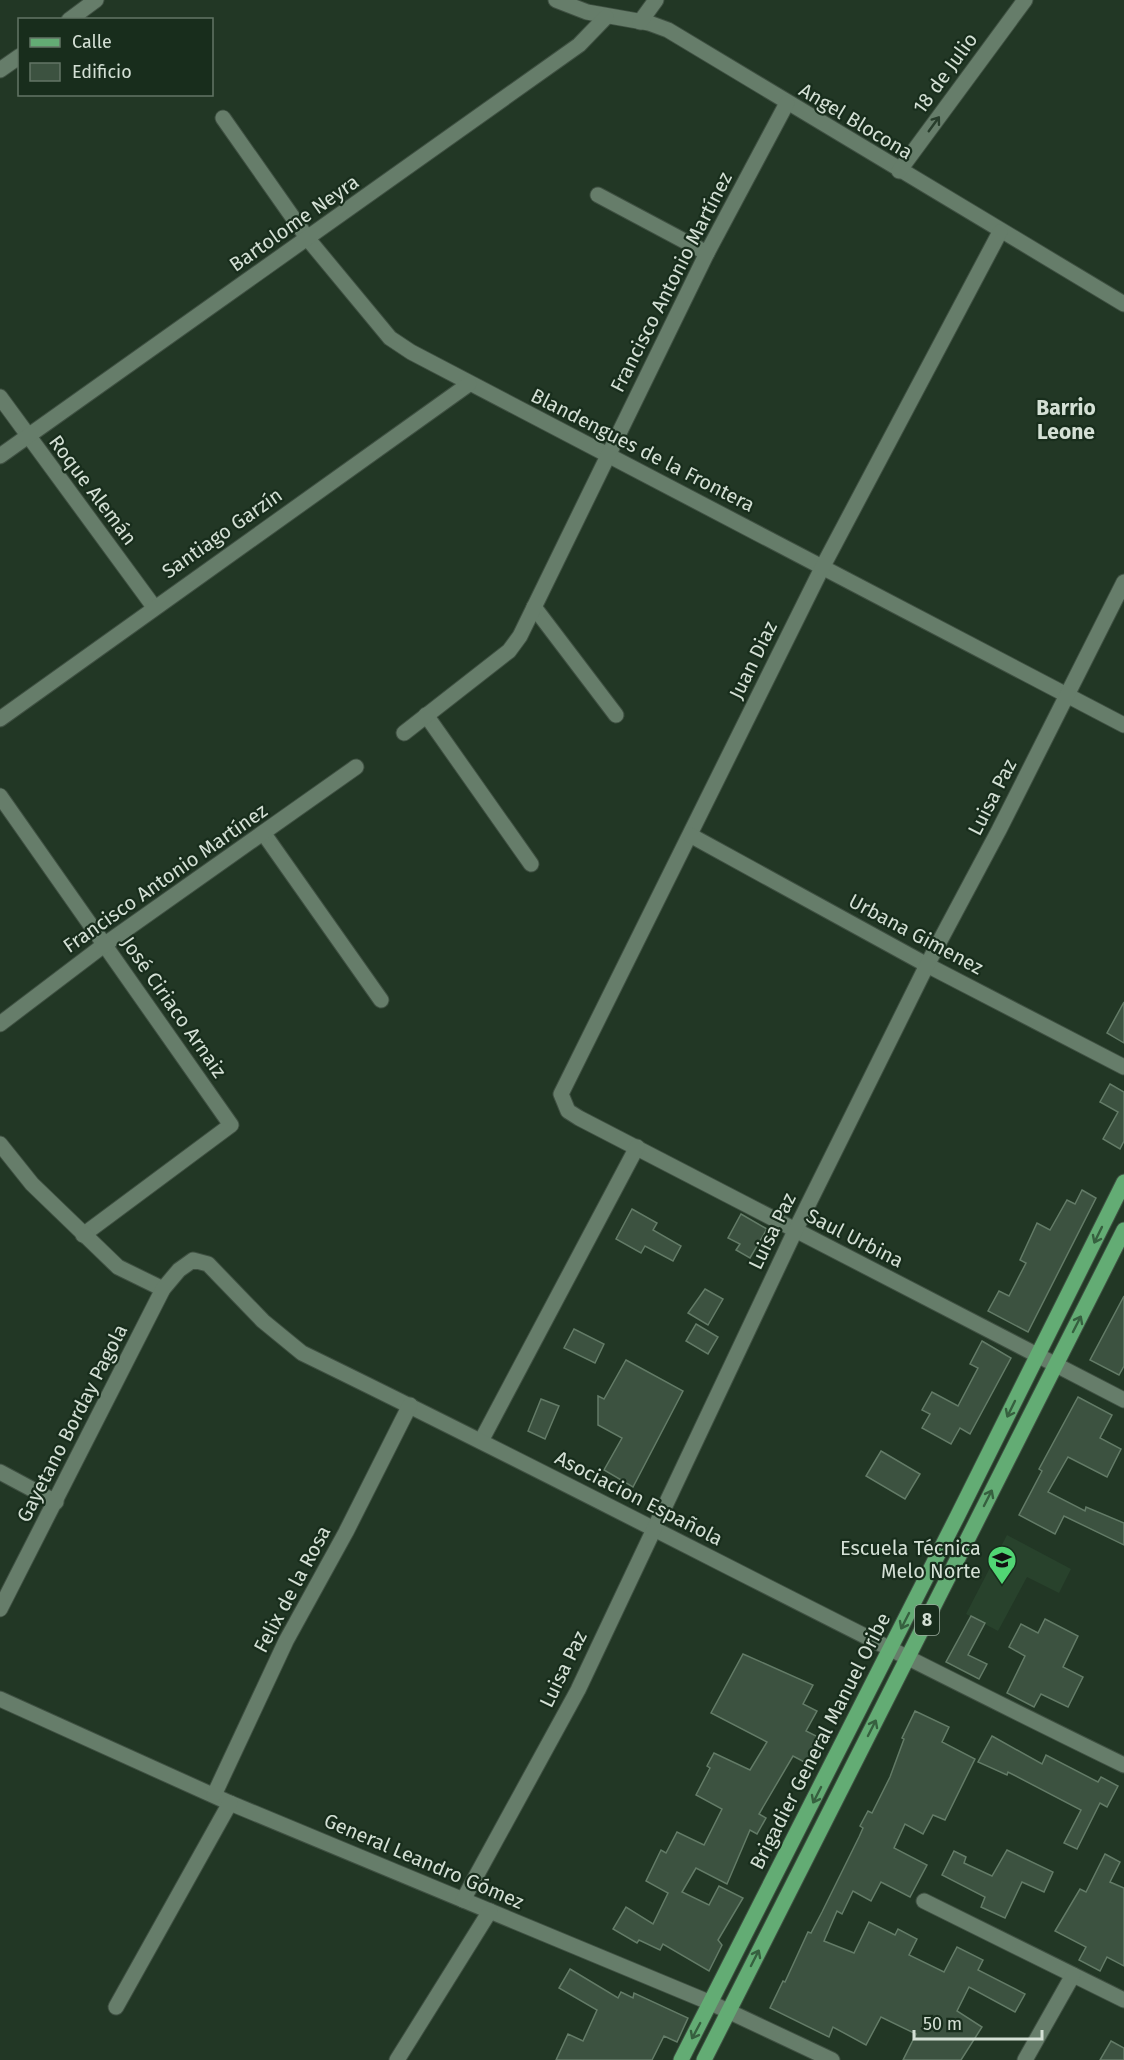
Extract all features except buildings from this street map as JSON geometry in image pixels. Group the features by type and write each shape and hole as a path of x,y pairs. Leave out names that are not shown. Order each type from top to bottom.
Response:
{"main road":[{"name":"Brigadier General Manuel Oribe","path":"681,2060 996,1441 1124,1182"},
{"name":"Brigadier General Manuel Oribe","path":"704,2060 1124,1230"},
{"path":"996,1441 1013,1450"},
{"path":"957,1517 974,1526"}],"street":[{"path":"72,18 96,0"},
{"name":"Angel Blocona","path":"556,0 606,17 640,22 668,30 1000,232 1124,304"},
{"path":"640,22 656,0"},
{"name":"18 de Julio","path":"899,171 1025,0"},
{"name":"Bartolome Neyra","path":"0,456 579,45 606,17"},
{"path":"0,70 18,57"},
{"name":"Francisco Antonio Martínez","path":"404,733 509,651 534,607 707,254 787,103"},
{"name":"Blandengues de la Frontera","path":"223,118 308,239 390,338 469,384 823,566 1124,725"},
{"path":"598,195 707,254"},
{"name":"Juan Diaz","path":"568,1111 561,1094 823,566 1000,232"},
{"name":"Santiago Garzín","path":"0,719 469,384"},
{"name":"Roque Alemán","path":"0,397 154,607"},
{"name":"Luisa Paz","path":"463,1900 578,1690 795,1231 927,965 999,830 1124,582"},
{"path":"534,607 616,715"},
{"path":"426,716 531,864"},
{"name":"Francisco Antonio Martínez","path":"0,1024 104,945 356,767"},
{"name":"José Ciriaco Arnaiz","path":"0,796 231,1125 83,1235"},
{"path":"264,834 381,1000"},
{"name":"Urbana Gimenez","path":"690,835 927,965 1124,1066"},
{"name":"Saul Urbina","path":"568,1111 1124,1400"},
{"path":"0,1144 32,1184 83,1235 118,1266 163,1289"},
{"path":"481,1442 637,1147"},
{"name":"Asociacion Española","path":"163,1289 178,1270 193,1260 208,1264 263,1321 302,1353 653,1528 890,1651 1124,1765"},
{"name":"Gayetano Borday Pagola","path":"0,1609 163,1289"},
{"name":"Felix de la Rosa","path":"214,1795 286,1641 346,1532 410,1405"},
{"path":"0,1472 56,1502"},
{"name":"General Leandro Gómez","path":"0,1699 230,1803 729,2010 832,2060"},
{"path":"116,2007 230,1803"},
{"path":"924,1901 1124,2000"},
{"path":"397,2060 490,1911"},
{"path":"1025,2060 1073,1975"}],"shaded area":[{"name":"Escuela Técnica Melo Norte","path":"1007,1535 1071,1569 1059,1593 1027,1577 998,1631 966,1614"}],"place":[{"name":"Escuela Técnica Melo Norte","path":"1002,1586"}],"district":[{"name":"Barrio Leone","path":"1066,420"}]}
